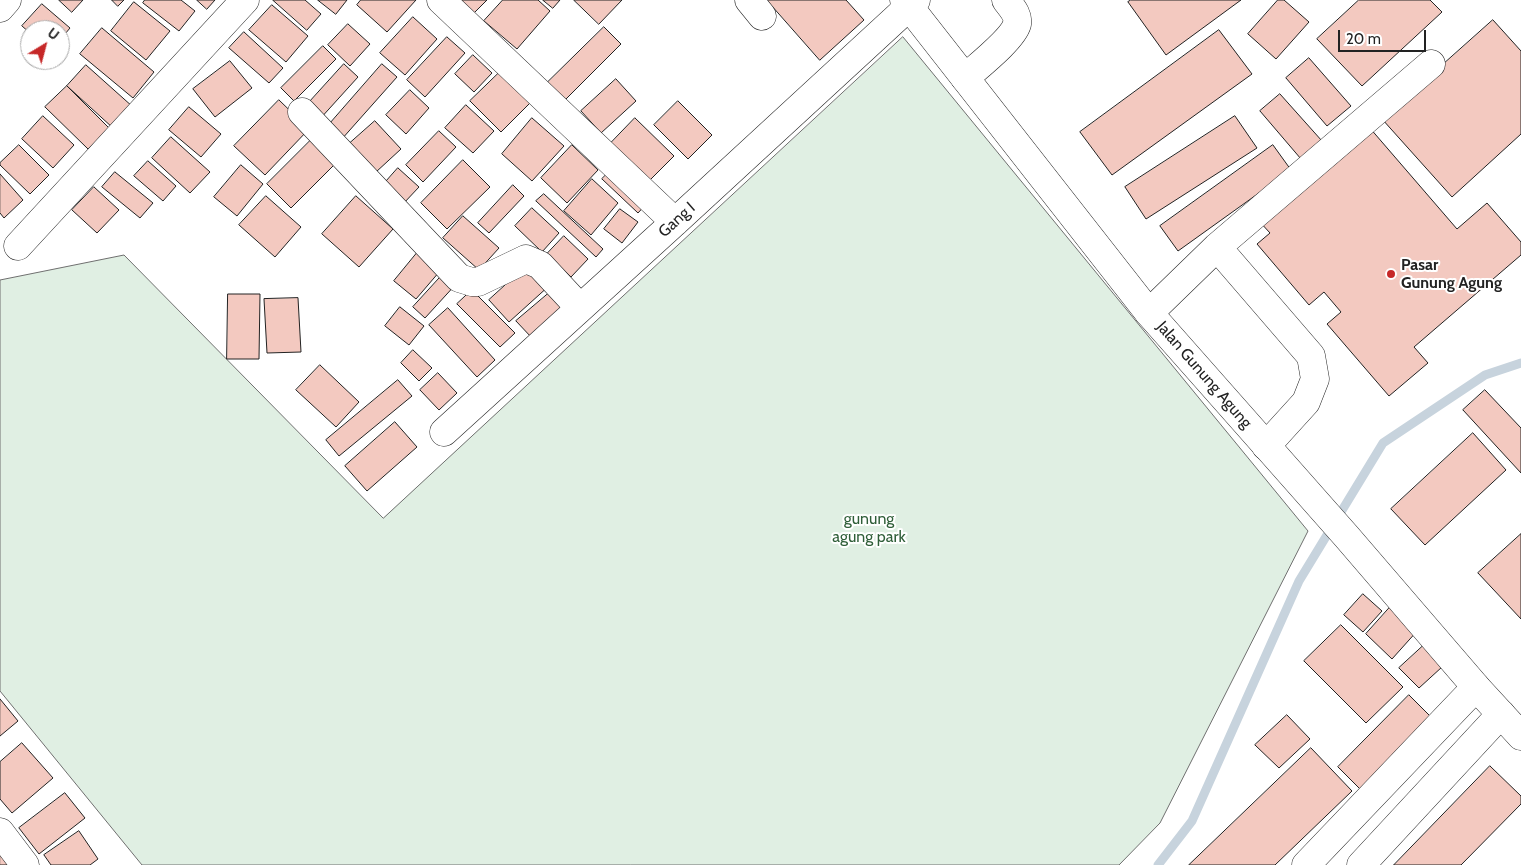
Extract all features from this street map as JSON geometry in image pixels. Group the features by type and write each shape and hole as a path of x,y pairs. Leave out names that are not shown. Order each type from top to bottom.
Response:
{"street":[{"path":"0,8 7,0"},
{"path":"18,246 245,0"},
{"path":"441,0 676,222"},
{"path":"965,78 1011,34 1017,24 1016,13 1006,0"},
{"name":"Gang I","path":"444,432 676,222 910,2"},
{"name":"Jalan Gunung Agung","path":"910,2 965,78 1149,313 1521,736"},
{"path":"1149,313 1218,247 1431,64"},
{"path":"302,112 459,278 478,282 526,259 540,265 580,308"},
{"path":"1218,247 1311,356 1314,379 1306,402 1266,446"},
{"path":"1306,865 1476,687"},
{"path":"1361,865 1501,714"},
{"path":"0,832 25,865"}],"green space":[{"name":"gunung agung park","path":"903,37 1308,531 1160,823 1119,865 142,865 0,691 0,280 124,255 383,518"}],"building":[{"path":"59,0 83,0 72,12"},
{"path":"112,0 124,0 118,6"},
{"path":"145,0 181,0 195,11 179,31 143,3"},
{"path":"197,0 215,0 207,9"},
{"path":"273,0 305,0 321,14 307,30"},
{"path":"318,0 347,0 336,14"},
{"path":"361,0 416,0 387,32 357,5"},
{"path":"457,0 487,0 472,15"},
{"path":"503,0 538,0 550,11 517,49 484,21"},
{"path":"543,0 560,0 553,8"},
{"path":"574,0 622,0 599,24"},
{"path":"767,0 846,0 864,20 820,60"},
{"path":"1131,0 1241,0 1166,55 1128,2"},
{"path":"1278,0 1284,0 1309,22 1276,59 1248,34"},
{"path":"1359,0 1430,0 1442,12 1362,86 1317,39"},
{"path":"134,2 170,31 146,60 111,31"},
{"path":"42,4 61,20 27,20"},
{"path":"272,5 308,36 286,62 249,30"},
{"path":"413,17 437,39 405,75 380,53"},
{"path":"1493,20 1521,51 1521,134 1452,197 1382,119"},
{"path":"348,24 370,44 350,66 328,45"},
{"path":"604,27 621,44 564,101 547,83"},
{"path":"102,28 154,72 133,98 80,54"},
{"path":"1219,30 1252,74 1112,175 1080,132"},
{"path":"244,32 283,68 269,83 229,48"},
{"path":"447,37 465,53 425,97 407,80"},
{"path":"323,46 336,59 294,101 281,88"},
{"path":"473,55 492,73 474,92 455,74"},
{"path":"1309,58 1351,106 1327,126 1286,78"},
{"path":"230,61 252,88 215,117 193,89"},
{"path":"344,64 358,77 319,120 305,107"},
{"path":"382,64 397,77 341,140 327,127"},
{"path":"86,65 133,107 113,128 67,86"},
{"path":"501,71 531,102 501,132 470,101"},
{"path":"616,79 636,101 601,133 581,111"},
{"path":"67,86 109,128 88,149 45,107"},
{"path":"410,90 429,108 406,134 386,115"},
{"path":"1280,94 1322,141 1301,159 1260,111"},
{"path":"279,100 309,129 265,175 234,146"},
{"path":"678,101 712,135 688,159 654,125"},
{"path":"466,105 494,131 473,153 445,128"},
{"path":"189,107 221,134 201,157 169,130"},
{"path":"43,116 74,145 53,168 22,139"},
{"path":"1235,116 1257,148 1146,219 1125,187"},
{"path":"532,118 564,146 532,181 502,154"},
{"path":"635,118 674,156 648,182 610,144"},
{"path":"375,121 401,149 376,172 349,144"},
{"name":"Pasar Gunung Agung","path":"1369,127 1457,229 1487,203 1521,242 1521,255 1414,347 1428,363 1389,396 1327,324 1341,312 1324,292 1309,305 1257,244 1270,233 1259,221"},
{"path":"439,131 456,147 423,182 406,165"},
{"path":"315,136 339,160 291,208 267,184"},
{"path":"171,137 210,172 190,193 152,158"},
{"path":"19,145 49,175 30,194 0,165"},
{"path":"572,145 598,170 567,203 541,178"},
{"path":"1273,145 1291,170 1178,251 1160,226"},
{"path":"463,160 490,187 447,229 421,203"},
{"path":"148,161 176,186 163,201 134,176"},
{"path":"241,165 263,184 237,216 214,197"},
{"path":"398,168 419,187 403,204 383,185"},
{"path":"612,169 648,202 638,213 602,179"},
{"path":"115,172 153,203 140,218 102,187"},
{"path":"0,174 23,200 4,218 0,213"},
{"path":"592,179 618,203 591,235 564,211"},
{"path":"513,185 524,196 489,233 478,223"},
{"path":"94,187 119,210 97,233 72,210"},
{"path":"544,194 603,249 596,257 536,201"},
{"path":"266,196 301,227 275,257 239,225"},
{"path":"356,196 393,229 359,267 322,234"},
{"path":"532,208 559,233 542,252 515,226"},
{"path":"620,209 638,222 622,243 604,229"},
{"path":"463,216 499,248 479,270 443,238"},
{"path":"564,236 588,259 571,277 547,254"},
{"path":"417,253 440,271 416,299 394,281"},
{"path":"531,262 550,285 509,322 489,300"},
{"path":"445,272 457,283 425,318 413,307"},
{"path":"555,288 570,306 532,338 516,321"},
{"path":"472,290 515,333 500,347 457,304"},
{"path":"228,294 260,294 259,359 227,359"},
{"path":"298,298 301,352 267,353 264,299"},
{"path":"400,307 424,326 409,345 385,326"},
{"path":"448,308 495,360 477,377 429,325"},
{"path":"413,350 432,368 419,381 401,363"},
{"path":"320,365 359,402 336,427 296,390"},
{"path":"438,373 457,393 439,410 420,390"},
{"path":"398,380 412,396 339,456 326,440"},
{"path":"1485,390 1521,428 1521,473 1463,410"},
{"path":"395,422 417,447 367,491 345,466"},
{"path":"1473,433 1506,470 1425,545 1391,509"},
{"path":"1521,534 1521,619 1478,573"},
{"path":"1363,594 1382,611 1363,632 1344,615"},
{"path":"1392,605 1418,630 1392,659 1366,634"},
{"path":"1341,625 1403,687 1366,723 1304,661"},
{"path":"1423,646 1442,667 1419,688 1399,668"},
{"path":"1409,695 1436,722 1365,794 1338,767"},
{"path":"0,699 18,721 0,736"},
{"path":"1287,715 1310,739 1279,768 1255,745"},
{"path":"22,743 53,778 12,813 0,799 0,762"},
{"path":"1311,748 1352,791 1275,865 1189,865"},
{"path":"1490,766 1521,796 1521,804 1461,865 1394,865"},
{"path":"65,793 85,818 39,854 19,828"},
{"path":"79,831 98,859 90,865 51,865 44,855"},
{"path":"0,844 18,865 0,865"}],"waterway":[{"path":"1158,865 1192,821 1299,581 1383,443 1485,375 1521,363"}],"place":[{"name":"Pasar Gunung Agung","path":"1391,274"}]}
